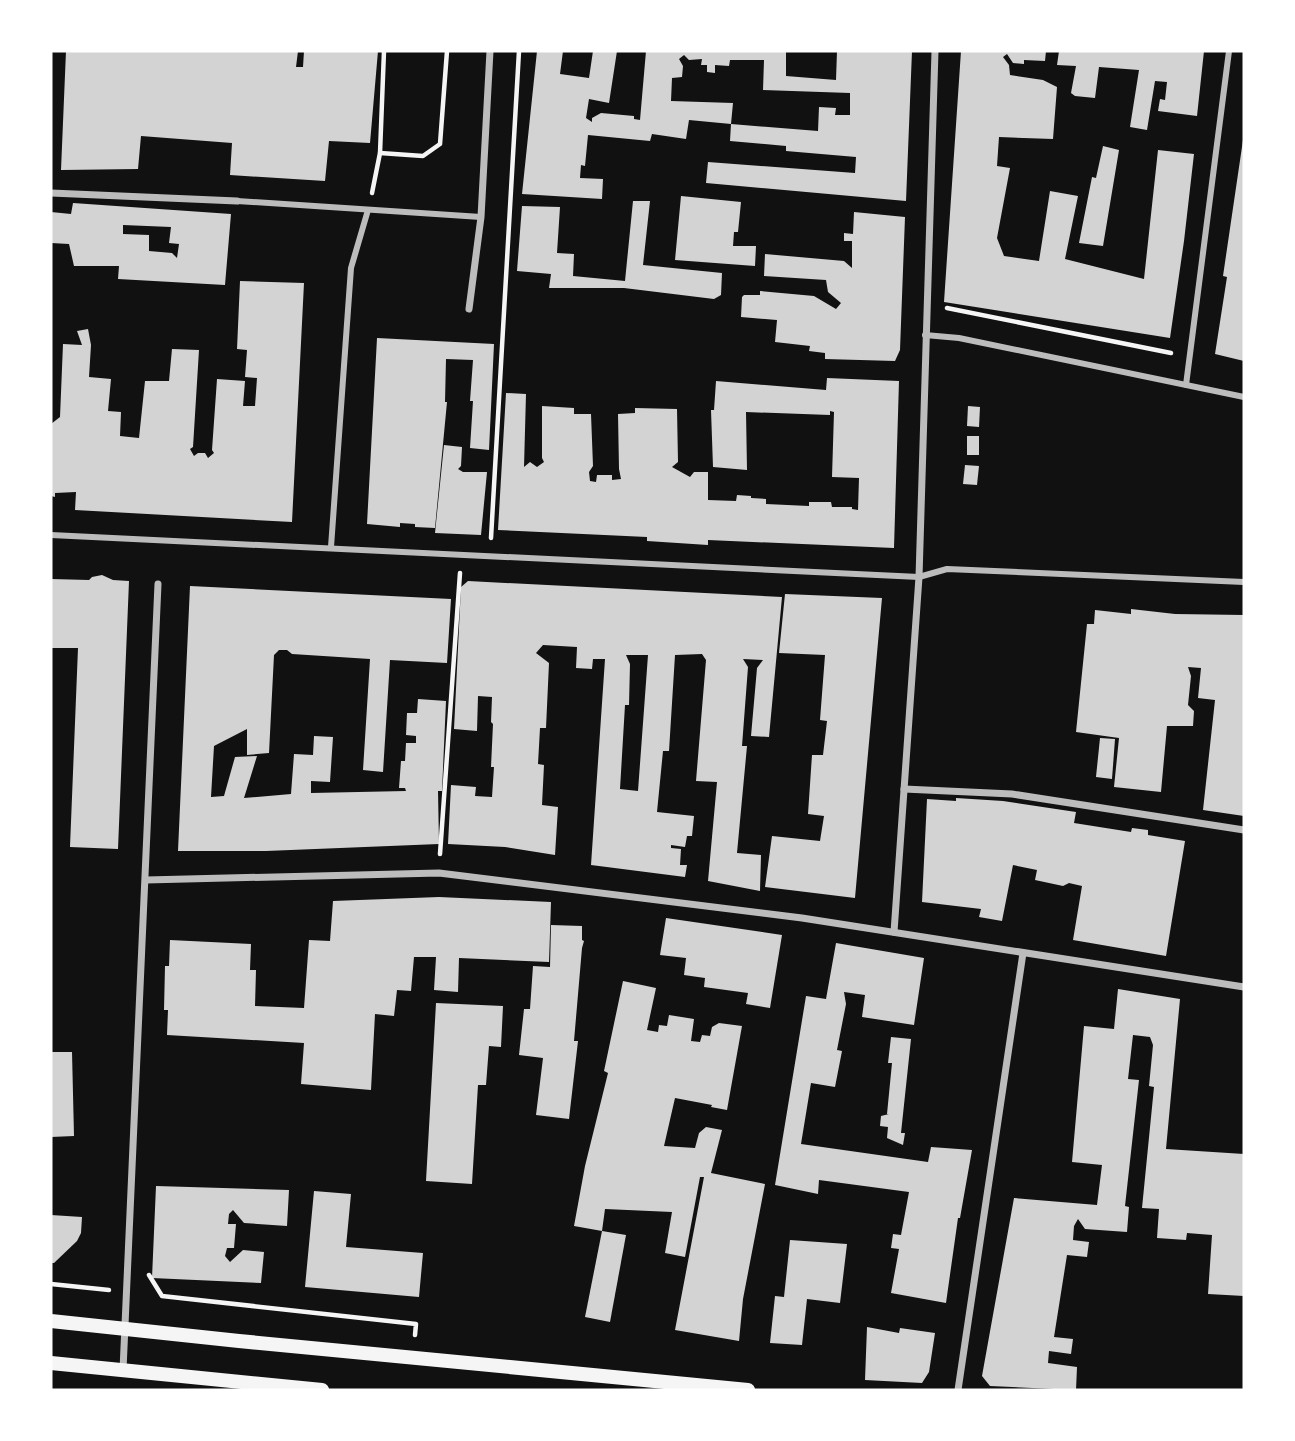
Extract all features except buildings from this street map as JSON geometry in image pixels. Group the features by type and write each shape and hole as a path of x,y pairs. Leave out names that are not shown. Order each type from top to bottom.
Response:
{"main road":[{"path":"51,1321 748,1390"},
{"path":"51,1363 322,1390"}],"street":[{"path":"469,309 481,217 490,51"},
{"path":"894,932 919,577 934,51"},
{"path":"1186,385 1229,51"},
{"path":"51,193 237,201 481,217"},
{"path":"331,547 351,268 368,210"},
{"path":"925,335 959,338 1244,397"},
{"path":"51,535 919,577 947,569 1244,582"},
{"path":"123,1371 158,584"},
{"path":"904,789 1012,794 1244,830"},
{"path":"146,880 439,873 802,918 1244,987"},
{"path":"958,1390 1023,953"}],"path":[{"path":"368,210 380,153 384,51"},
{"path":"380,153 423,156 440,144 447,51"},
{"path":"489,556 497,457 519,51"},
{"path":"940,298 946,308 1189,356"},
{"path":"439,873 461,555"},
{"path":"148,1269 150,1280 162,1296 416,1324 413,1358"},
{"path":"51,1284 126,1291"}]}
